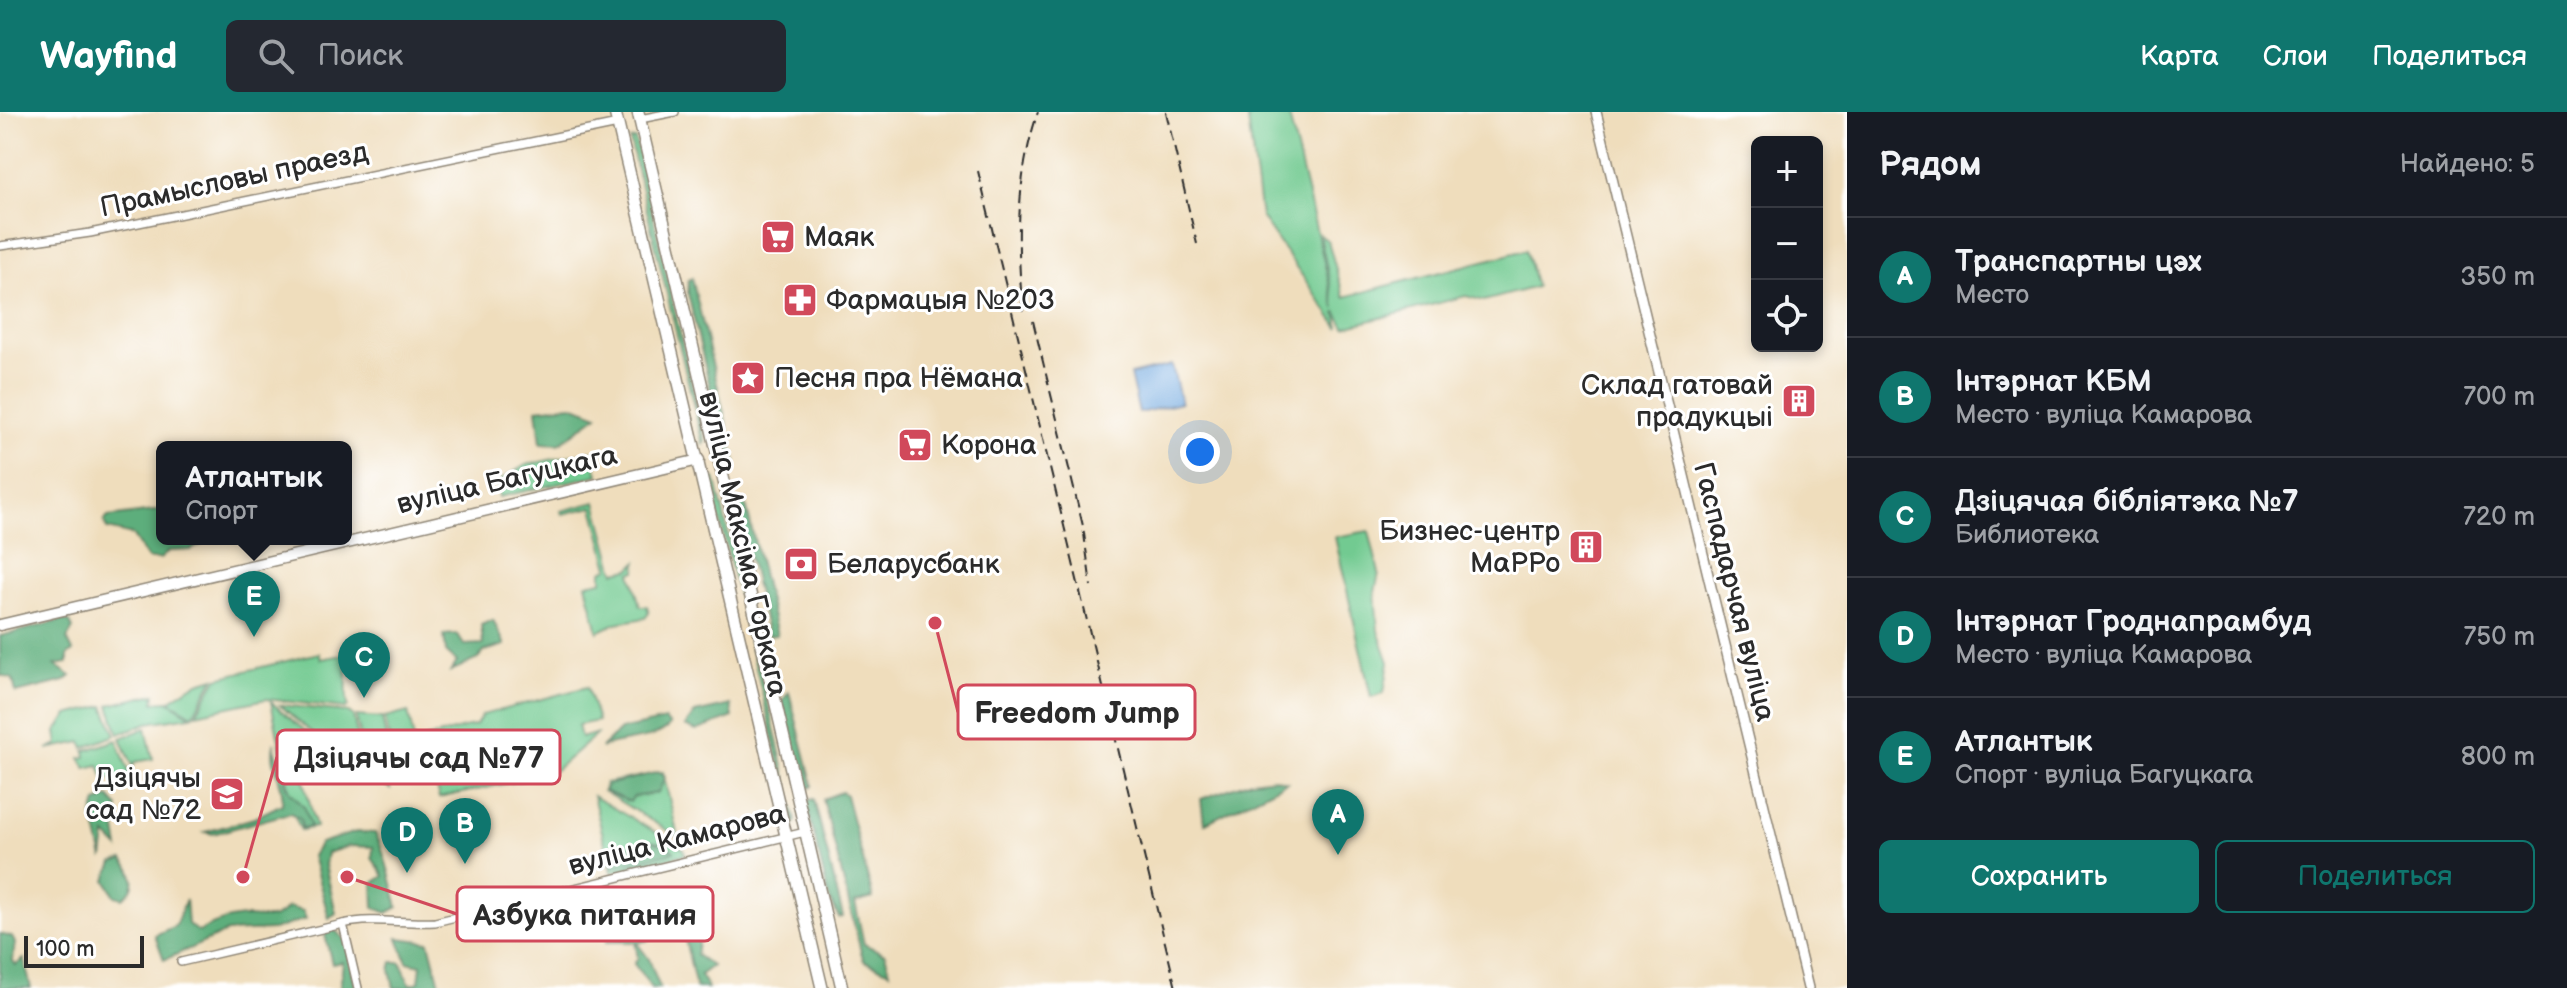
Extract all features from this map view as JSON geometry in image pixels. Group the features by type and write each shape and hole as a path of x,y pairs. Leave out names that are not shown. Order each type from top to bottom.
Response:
{"main road":[{"name":"вуліца Максіма Горкага","path":"639,116 842,988"},
{"name":"вуліца Максіма Горкага","path":"617,118 822,988"},
{"path":"699,460 716,456"},
{"name":"вуліца Багуцкага","path":"352,542 699,460"},
{"name":"вуліца Багуцкага","path":"0,625 339,545"}],"street":[{"path":"639,116 675,112"},
{"name":"Гаспадарчая вуліца","path":"1596,112 1808,988"},
{"name":"Прамысловы праезд","path":"0,246 90,233 617,118"},
{"name":"вуліца Камарова","path":"181,962 369,918 405,924 435,922 805,832"},
{"path":"343,924 358,988"}],"green space":[{"path":"1247,112 1288,112 1335,308 1320,235 1328,241 1344,297 1526,250 1536,287 1484,301 1466,296 1345,327 1336,311 1339,328 1261,217"},
{"path":"635,139 705,441 703,444 630,140"},
{"path":"692,278 736,464 733,466 728,464 688,294 688,280"},
{"path":"572,405 598,415 559,444 541,443 537,409"},
{"path":"592,451 598,475 499,497 497,482 526,465"},
{"path":"715,478 796,821 794,824 710,479"},
{"path":"596,502 615,572 630,569 637,562 636,571 631,573 640,606 647,606 649,613 645,618 616,623 598,632 586,584 602,581 602,571 609,568 593,507 562,514 561,511"},
{"path":"746,505 777,635 768,636 737,507"},
{"path":"156,511 156,545 200,545 191,550 169,551 160,559 148,559 132,535 107,529 104,521 108,517"},
{"path":"1369,531 1379,573 1375,592 1378,631 1389,662 1384,693 1371,697 1335,537"},
{"path":"63,620 70,622 73,629 67,639 73,651 68,655 68,663 55,665 71,676 65,681 16,693 13,679 0,675 0,636"},
{"path":"493,620 505,645 485,651 478,659 451,671 457,662 446,652 444,635 457,634 464,645 483,644 481,625"},
{"path":"345,648 348,706 345,708 266,699 196,714 217,678 319,653 321,659 342,655"},
{"path":"214,678 193,715 169,701 195,684"},
{"path":"587,687 598,721 578,725 581,738 598,733 553,772 522,775 523,780 439,798 426,738 476,725 482,715"},
{"path":"789,692 813,786 810,788 802,785 782,701"},
{"path":"155,694 154,702 168,701 191,716 147,723 119,734 109,705"},
{"path":"271,702 346,766 303,777 316,827 301,830 295,817"},
{"path":"280,705 347,712 353,716 363,761 349,765"},
{"path":"731,705 733,717 696,731 685,726 695,713"},
{"path":"104,706 116,735 84,748 82,742 47,749 58,744 56,732 68,715"},
{"path":"408,712 416,749 393,754 385,718"},
{"path":"356,716 382,718 389,752 383,754 390,789 370,778"},
{"path":"665,720 670,725 655,735 601,748 620,730"},
{"path":"146,728 153,759 135,762 133,767 121,738"},
{"path":"117,740 130,775 104,779 99,765 86,768 80,758 86,757 85,751"},
{"path":"274,745 288,789 305,808 311,826 302,828 300,818 290,813 213,834 205,832 254,818 282,804"},
{"path":"658,772 665,777 658,793 633,797 630,802 604,791 607,785"},
{"path":"663,772 678,837 603,791 605,783"},
{"path":"1274,778 1287,782 1204,824 1201,799 1251,781"},
{"path":"842,792 846,795 873,898 855,903 864,944 885,954 890,972 864,961 861,952 823,799"},
{"path":"593,796 684,849 685,854 612,872"},
{"path":"109,797 118,807 115,823 119,848 106,835 103,859 93,816 97,802"},
{"path":"814,799 843,917 839,918 829,898 807,805 809,800"},
{"path":"356,832 375,833 379,840 398,907 387,913 374,907 373,883 384,876 372,858 373,847 350,846 327,853 325,865 336,913 329,918 312,856 320,843"},
{"path":"649,841 666,844 674,852 612,867 611,851"},
{"path":"123,860 134,879 131,889 123,898 115,896 106,880 113,863"},
{"path":"186,899 188,924 199,932 229,919 274,917 288,907 303,911 306,919 273,930 227,932 164,960 155,935 175,926"},
{"path":"702,922 696,955 712,966 700,975 708,988 696,988 685,939 677,933 637,943 649,959 660,988 652,988 634,964 638,958 635,942 605,942"},
{"path":"332,928 345,939 356,988 340,988 343,962 332,964 325,935"},
{"path":"0,934 12,937 15,943 13,961 16,965 24,959 31,988 0,988"},
{"path":"398,938 429,942 441,988 394,988 390,970 392,962 401,962 410,985 419,982 421,965 407,962"}],"water":[{"path":"1172,365 1181,403 1139,413 1130,375"}],"railway":[{"path":"1023,311 1019,261 1020,211 1025,161 1038,112"},
{"path":"1166,112 1197,244"},
{"path":"978,171 1176,988"},
{"path":"1033,321 1083,526 1091,586"}],"place":[{"name":"Маяк","path":"778,237"},
{"name":"Фармацыя №203","path":"800,300"},
{"name":"Песня пра Нёмана","path":"748,378"},
{"name":"Склад гатовай прадукцыі","path":"1799,401"},
{"name":"Корона","path":"915,445"},
{"name":"Бизнес-центр МаРРо","path":"1586,547"},
{"name":"Беларусбанк","path":"801,564"},
{"name":"Freedom Jump","path":"935,623"},
{"name":"Атлантык","path":"254,637"},
{"name":"Дзіцячая бібліятэка №7","path":"364,698"},
{"name":"Дзіцячы сад №72","path":"227,794"},
{"name":"Транспартны цэх","path":"1338,855"},
{"name":"Інтэрнат КБМ","path":"465,864"},
{"name":"Інтэрнат Гроднапрамбуд","path":"407,873"},
{"name":"Дзіцячы сад №77","path":"243,877"},
{"name":"Азбука питания","path":"347,877"}]}
